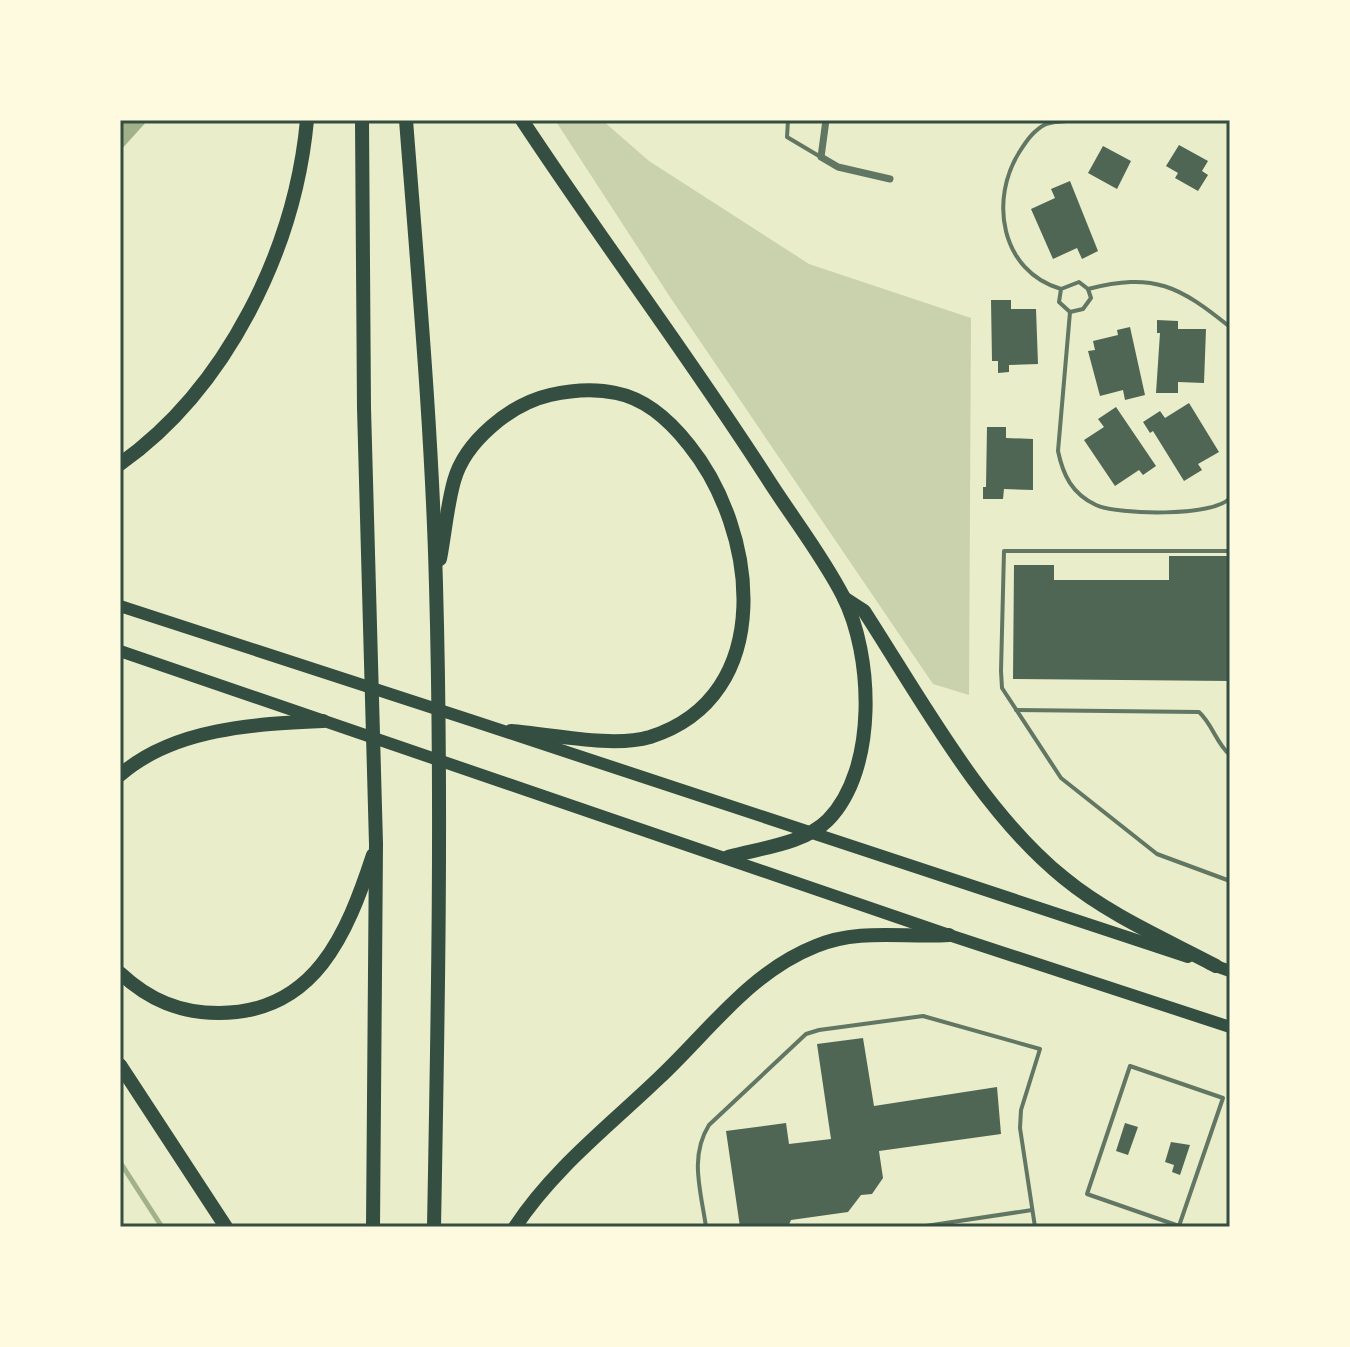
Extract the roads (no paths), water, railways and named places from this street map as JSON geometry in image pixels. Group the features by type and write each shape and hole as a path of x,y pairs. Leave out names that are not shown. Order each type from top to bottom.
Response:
{"highway":[{"path":"120,464 145,446 178,412 225,352 265,279 290,211 307,120"},
{"path":"362,120 364,408 372,586 376,844 373,1227"},
{"path":"406,120 427,386 436,583 441,847 434,1227"},
{"path":"522,120 742,439 844,598 864,668 865,732 858,767 845,798 829,820 809,835 728,857"},
{"path":"436,583 455,479 469,452 509,414 541,397 570,391 595,391 632,399 673,425 707,467 726,509 742,560 745,594 742,626 733,660 719,685 704,705 678,725 647,737 614,741 511,731"},
{"path":"844,598 864,611 945,740 1032,849 1064,878 1106,908 1223,968"},
{"path":"120,606 511,731 809,835 1223,968"},
{"path":"120,651 949,935 1230,1027"},
{"path":"120,775 129,767 191,738 265,723 323,721"},
{"path":"120,973 138,990 193,1013 259,1009 293,994 319,969 345,932 376,844"},
{"path":"515,1227 527,1209 580,1150 660,1077 728,1006 779,965 818,945 848,937 883,933 949,935"},
{"path":"120,1065 226,1227"}],"street":[{"path":"826,120 821,157 838,167 890,179"}],"lane":[{"path":"788,120 787,137 821,157"},
{"path":"1070,312 1083,309 1091,298 1088,289 1079,282 1061,289 1030,273 1014,255 1006,236 1004,197 1006,178 1031,135 1047,124 1077,120"},
{"path":"1088,289 1118,281 1157,282 1197,301 1230,327"},
{"path":"1061,289 1059,302 1070,312"},
{"path":"1070,312 1058,451 1063,474 1076,491 1112,510 1209,511 1230,498"},
{"path":"1230,551 1004,551 1002,688 1061,778 1157,854 1230,881"},
{"path":"1016,710 1199,712 1213,725 1218,742 1230,755"},
{"path":"706,1227 696,1155 699,1141 709,1125 806,1034 923,1016 1040,1049 1021,1110 1020,1128 1035,1227"},
{"path":"1130,1066 1223,1098 1179,1226 1087,1194 1130,1066"},
{"path":"919,1227 1033,1210"}],"waterway":[{"path":"120,1162 162,1227"}]}
